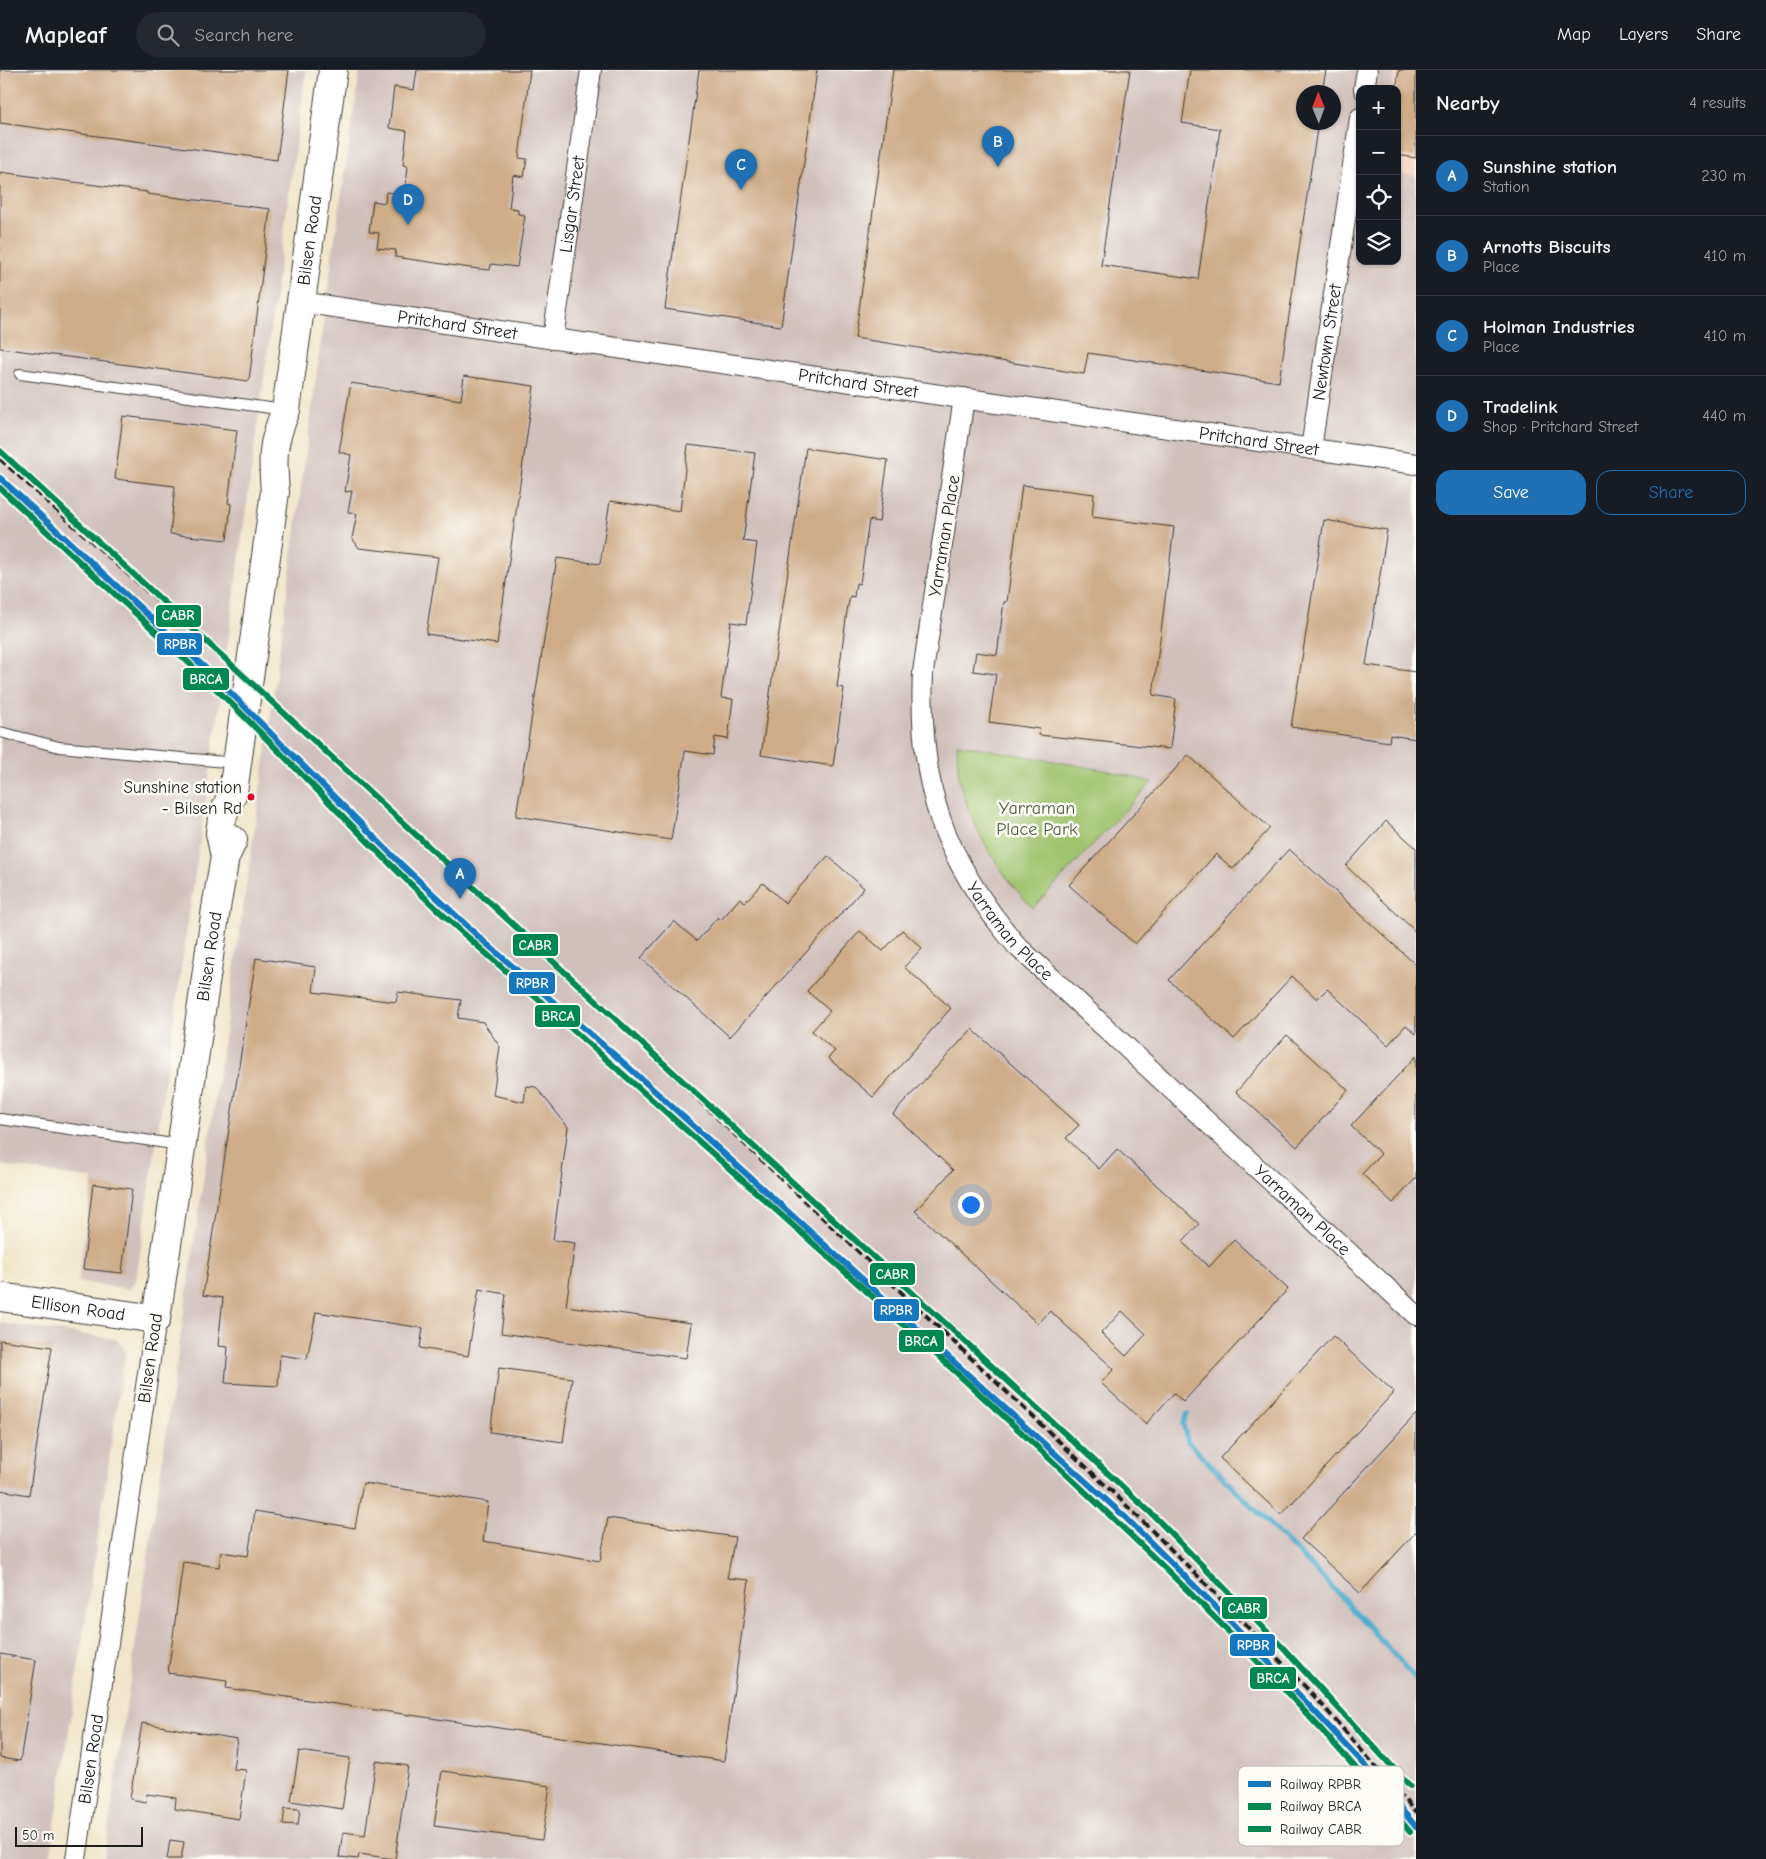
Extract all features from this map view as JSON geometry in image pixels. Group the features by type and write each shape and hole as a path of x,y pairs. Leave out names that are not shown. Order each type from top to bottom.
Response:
{"street":[{"name":"Bilsen Road","path":"76,1859 225,857 220,833 222,818 233,792 238,764 275,492 272,460 274,437 286,410 333,70"},
{"name":"Lisgar Street","path":"553,339 591,70"},
{"path":"1365,85 1367,70"},
{"name":"Newtown Street","path":"1311,449 1358,130"},
{"name":"Pritchard Street","path":"300,302 1416,464"},
{"name":"Yarraman Place","path":"964,398 923,672 922,705 927,767 947,841 967,879 989,912 1017,946 1416,1315"},
{"name":"Ellison Road","path":"0,1297 156,1319"}],"lane":[{"path":"20,374 286,410"},
{"path":"0,732 59,747 238,764"},
{"path":"0,1119 181,1145"}],"shaded area":[{"path":"0,70 306,70 218,715 136,1281 128,1289 78,1282 93,1179 0,1165"},
{"path":"360,70 1395,70 1393,85 1356,85 1356,265 1401,265 1401,174 1416,176 1416,1859 104,1859 265,758 332,258"},
{"path":"1395,70 1416,70 1416,176 1401,174 1401,85 1393,85"},
{"path":"0,1323 115,1339 121,1344 125,1352 50,1859 0,1859"}],"green space":[{"name":"Yarraman Place Park","path":"957,744 1109,771 1152,782 1033,908 1021,896 1000,868 974,822 960,785"}],"building":[{"path":"0,70 289,70 277,160 0,123"},
{"path":"417,70 530,70 519,158 527,159 524,177 513,175 509,208 518,209 518,214 525,215 517,267 491,264 490,270 470,268 395,257 396,250 377,248 379,233 369,232 373,201 385,203 386,192 405,194 408,166 403,165 407,131 389,128 394,87 414,90"},
{"path":"699,70 817,70 781,326 665,309"},
{"path":"893,70 1130,70 1101,265 1198,279 1220,129 1182,123 1190,70 1326,70 1323,85 1296,85 1296,130 1317,130 1279,382 1088,353 1084,374 855,338"},
{"path":"1399,70 1416,70 1416,158 1401,156 1401,85 1397,85"},
{"path":"0,172 147,192 147,194 270,209 249,381 0,348"},
{"path":"464,376 534,386 497,644 426,634 438,557 359,548 352,538 357,514 348,512 352,491 345,492 351,455 339,452 351,383 461,400"},
{"path":"123,416 237,430 228,503 231,504 227,540 170,534 175,486 115,479"},
{"path":"688,445 755,453 743,541 757,543 746,624 731,622 721,698 733,699 728,739 715,737 713,755 685,751 671,840 516,816 557,558 600,564 610,501 680,511"},
{"path":"806,448 888,460 879,522 869,520 860,584 856,583 854,597 850,596 847,611 837,687 844,688 833,766 761,755"},
{"path":"1022,485 1094,494 1092,517 1174,527 1153,695 1176,699 1170,749 1039,735 1040,729 989,722 996,674 973,671 976,652 997,655 1004,602 1007,602"},
{"path":"1324,520 1387,530 1366,665 1416,672 1416,739 1390,735 1389,742 1291,727"},
{"path":"1188,755 1270,828 1233,869 1216,854 1135,944 1069,885"},
{"path":"1386,821 1416,848 1416,932 1346,866"},
{"path":"1289,849 1416,965 1416,1034 1406,1025 1388,1045 1327,989 1317,999 1292,976 1234,1039 1169,980"},
{"path":"828,856 864,888 730,1037 641,958 674,921 697,941 718,917 721,920 740,898 745,902 763,883 785,903"},
{"path":"902,930 922,948 904,967 951,1008 873,1097 828,1058 835,1051 812,1031 830,1011 807,991 860,931 883,951"},
{"path":"256,958 316,967 313,992 396,1002 398,992 461,1000 458,1018 483,1022 500,1047 493,1095 524,1102 526,1086 536,1087 568,1127 553,1240 575,1243 566,1306 691,1323 686,1358 501,1333 506,1294 479,1289 468,1356 420,1348 423,1328 316,1312 307,1359 280,1355 278,1386 225,1383 228,1347 218,1346 223,1298 203,1295"},
{"path":"972,1029 1079,1125 1066,1138 1099,1169 1117,1149 1199,1224 1182,1242 1209,1267 1234,1240 1288,1289 1183,1402 1174,1393 1146,1424 1101,1383 1114,1369 1050,1311 1038,1324 915,1211 953,1170 893,1114","holes":["1122,1311 1146,1334 1126,1356 1101,1333"]},
{"path":"1287,1035 1348,1090 1297,1147 1236,1092"},
{"path":"1416,1056 1416,1178 1393,1203 1362,1174 1381,1154 1351,1126"},
{"path":"93,1184 132,1189 122,1273 83,1269"},
{"path":"1333,1336 1394,1392 1281,1515 1220,1458"},
{"path":"0,1340 52,1347 29,1495 0,1490"},
{"path":"499,1368 572,1378 563,1442 490,1432"},
{"path":"1416,1414 1416,1532 1360,1593 1301,1539"},
{"path":"363,1483 488,1502 483,1541 600,1561 608,1518 735,1537 727,1578 749,1580 724,1761 226,1688 227,1681 168,1673 183,1562 219,1567 221,1552 248,1556 255,1511 355,1528"},
{"path":"0,1654 36,1660 20,1761 0,1758"},
{"path":"142,1723 237,1739 233,1769 246,1770 239,1819 175,1809 176,1798 147,1794 146,1802 130,1799"},
{"path":"299,1751 350,1758 342,1809 291,1801"},
{"path":"376,1761 408,1766 395,1859 359,1854 358,1859 339,1857 343,1832 365,1835"},
{"path":"442,1771 550,1786 542,1840 434,1826"},
{"path":"285,1808 300,1809 298,1825 283,1824"},
{"path":"170,1840 184,1842 181,1859 167,1859"}],"waterway":[{"path":"1187,1414 1183,1425 1188,1442 1341,1596 1416,1679"}],"railway":[{"path":"0,459 289,719 632,1037 1123,1502 1210,1588 1317,1699 1375,1766"},
{"path":"1404,1799 1416,1813"}],"rail line":[{"name":"CABR","path":"0,451 1152,1514 1283,1648 1392,1766"},
{"name":"RPBR","path":"0,478 215,677 401,864 481,939 625,1064 1124,1516 1230,1621 1366,1766"},
{"name":"BRCA","path":"0,488 208,681 445,917 727,1166 1086,1492 1143,1546 1253,1657 1354,1766"},
{"name":"CABR","path":"1404,1779 1410,1786"},
{"name":"RPBR","path":"1404,1812 1416,1827"},
{"name":"BRCA","path":"1404,1825 1410,1832"}],"place":[{"name":"Arnotts Biscuits","path":"998,167"},
{"name":"Holman Industries","path":"741,190"},
{"name":"Tradelink","path":"408,225"},
{"name":"Sunshine station - Bilsen Rd","path":"251,797"},
{"name":"Sunshine station","path":"460,899"}]}
